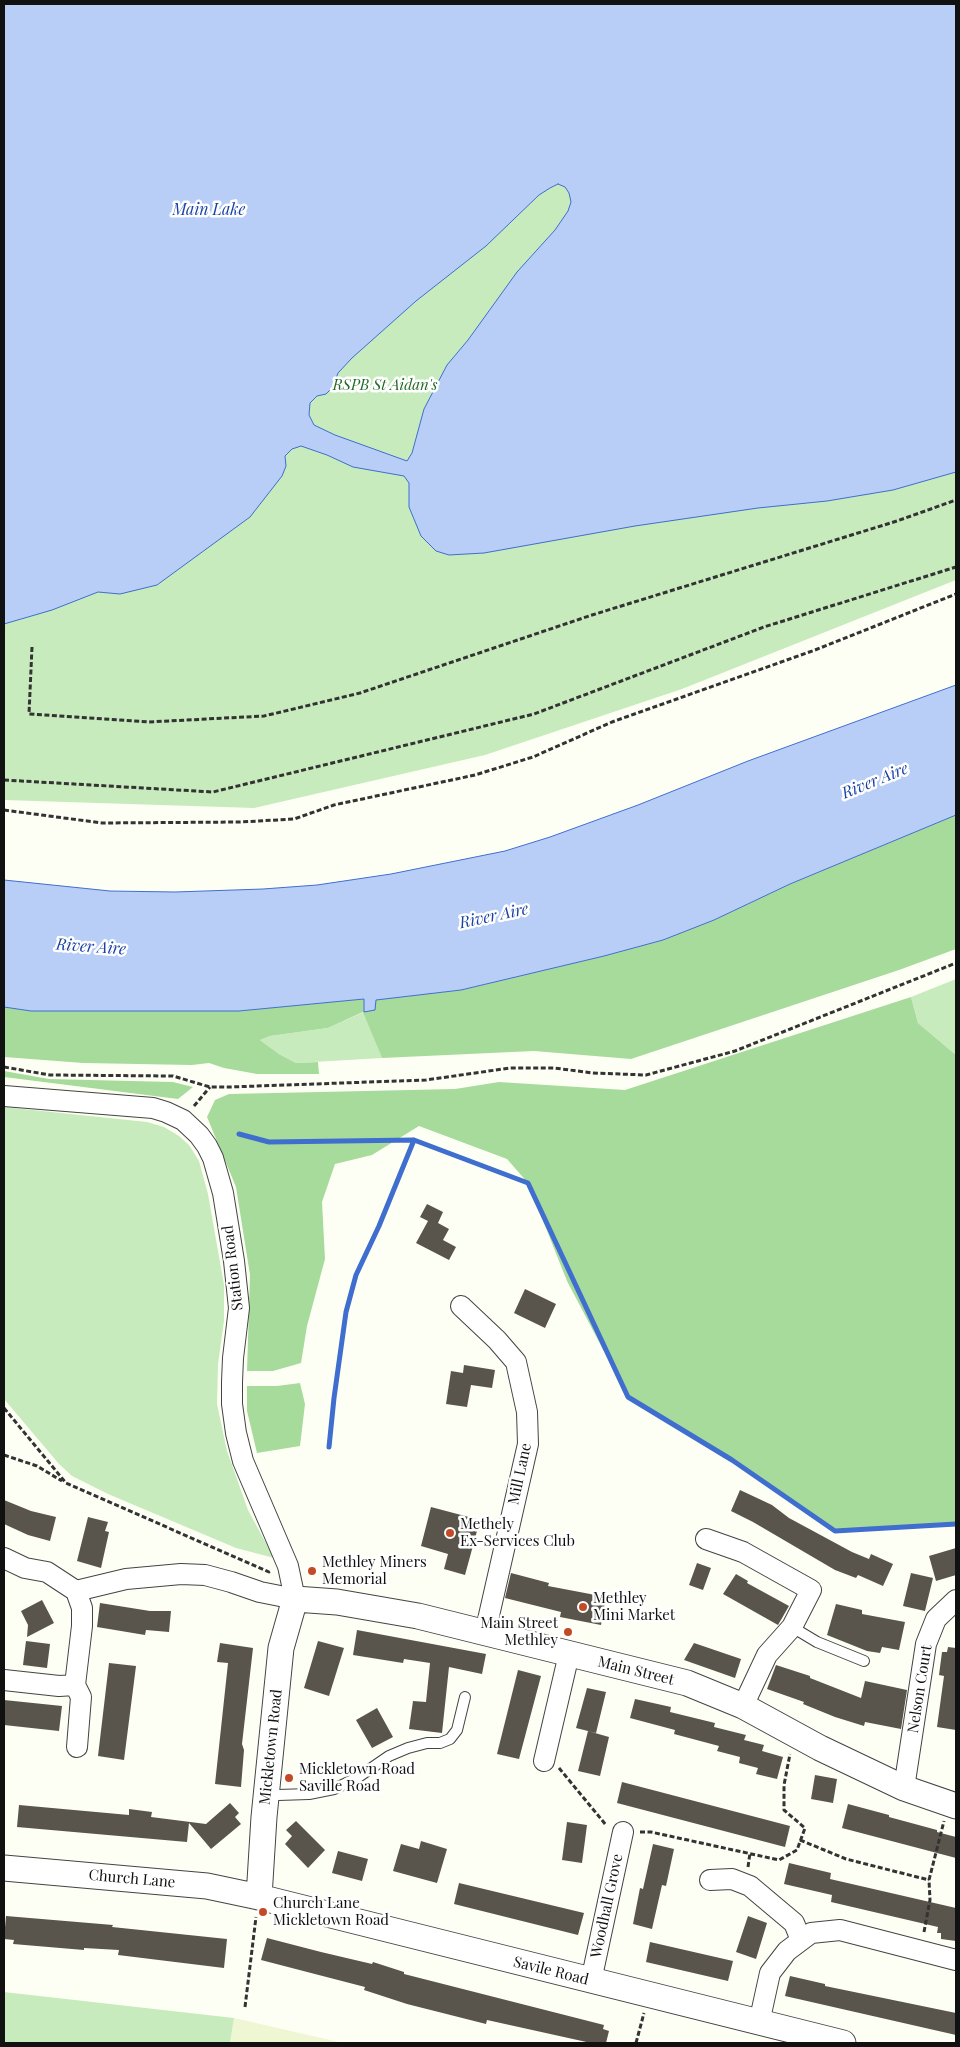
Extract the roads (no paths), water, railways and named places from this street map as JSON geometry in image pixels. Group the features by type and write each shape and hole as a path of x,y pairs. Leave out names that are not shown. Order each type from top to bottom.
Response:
{"street":[{"name":"Station Road","path":"4,1096 153,1108 183,1120 199,1135 214,1158 223,1193 234,1261 239,1308 232,1382 232,1404 236,1433 243,1461 288,1566 295,1599"},
{"name":"Mill Lane","path":"461,1306 497,1340 516,1362 527,1412 528,1444 485,1633"},
{"path":"706,1539 743,1552 811,1590 792,1627 767,1655 744,1706"},
{"path":"4,1558 34,1570 47,1572 76,1591 82,1608 82,1626 75,1685 81,1697 78,1747"},
{"path":"76,1591 126,1579 181,1574 205,1575 260,1592 295,1599"},
{"name":"Main Street","path":"295,1599 337,1602 418,1616 687,1684 744,1706 794,1734 904,1788 952,1805"},
{"name":"Mickletown Road","path":"259,1897 266,1793 281,1648 295,1599"},
{"name":"Nelson Court","path":"904,1788 926,1644 936,1619 956,1600"},
{"path":"544,1761 569,1654"},
{"path":"4,1680 59,1686 75,1685"},
{"name":"Woodhall Grove","path":"592,1981 623,1832"},
{"name":"Church Lane","path":"4,1868 208,1886 259,1897"},
{"path":"710,1880 732,1879 750,1886 794,1923 801,1940"},
{"name":"Savile Road","path":"259,1897 831,2042"},
{"path":"759,2023 770,1973 786,1951 811,1933 840,1930 956,1960"}],"lane":[{"path":"792,1627 817,1642 864,1661"},
{"path":"266,1793 278,1795 309,1794 334,1789 357,1778 389,1756 402,1750 427,1743 440,1743 450,1739 457,1730 466,1697"}],"water":[{"name":"Main Lake","path":"4,4 956,4 956,472 893,490 827,501 758,508 635,526 484,553 449,555 436,551 421,536 409,507 409,483 404,476 353,467 301,446 292,449 285,456 286,466 282,476 250,517 157,585 120,594 98,592 52,610 4,624","holes":["558,184 565,187 571,202 568,211 555,230 517,272 468,340 447,365 424,409 412,453 407,461 335,435 314,425 309,415 310,403 317,396 326,394 333,387 338,373 352,358 416,301 486,246 539,195"]},
{"name":"River Aire","path":"956,685 956,815 790,884 714,920 663,940 461,990 376,1000 375,1010 364,1012 364,999 239,1011 31,1011 4,1007 4,880 110,891 175,892 263,889 317,885 391,874 505,851 638,805 748,761"}],"waterway":[{"path":"239,1134 269,1142 414,1140 528,1183 628,1397 732,1460 835,1531 956,1524"},
{"path":"329,1447 346,1312 356,1275 379,1226 414,1140"}],"place":[{"name":"Methely Ex-Services Club","path":"450,1533"},
{"name":"Methley Miners Memorial","path":"312,1571"},
{"name":"Methley Mini Market","path":"583,1607"},
{"name":"Main Street Methley","path":"568,1632"},
{"name":"Mickletown Road Saville Road","path":"289,1778"},
{"name":"Church Lane Mickletown Road","path":"263,1912"}],"park label":[{"name":"RSPB St Aidan's","path":"385,385"}]}
